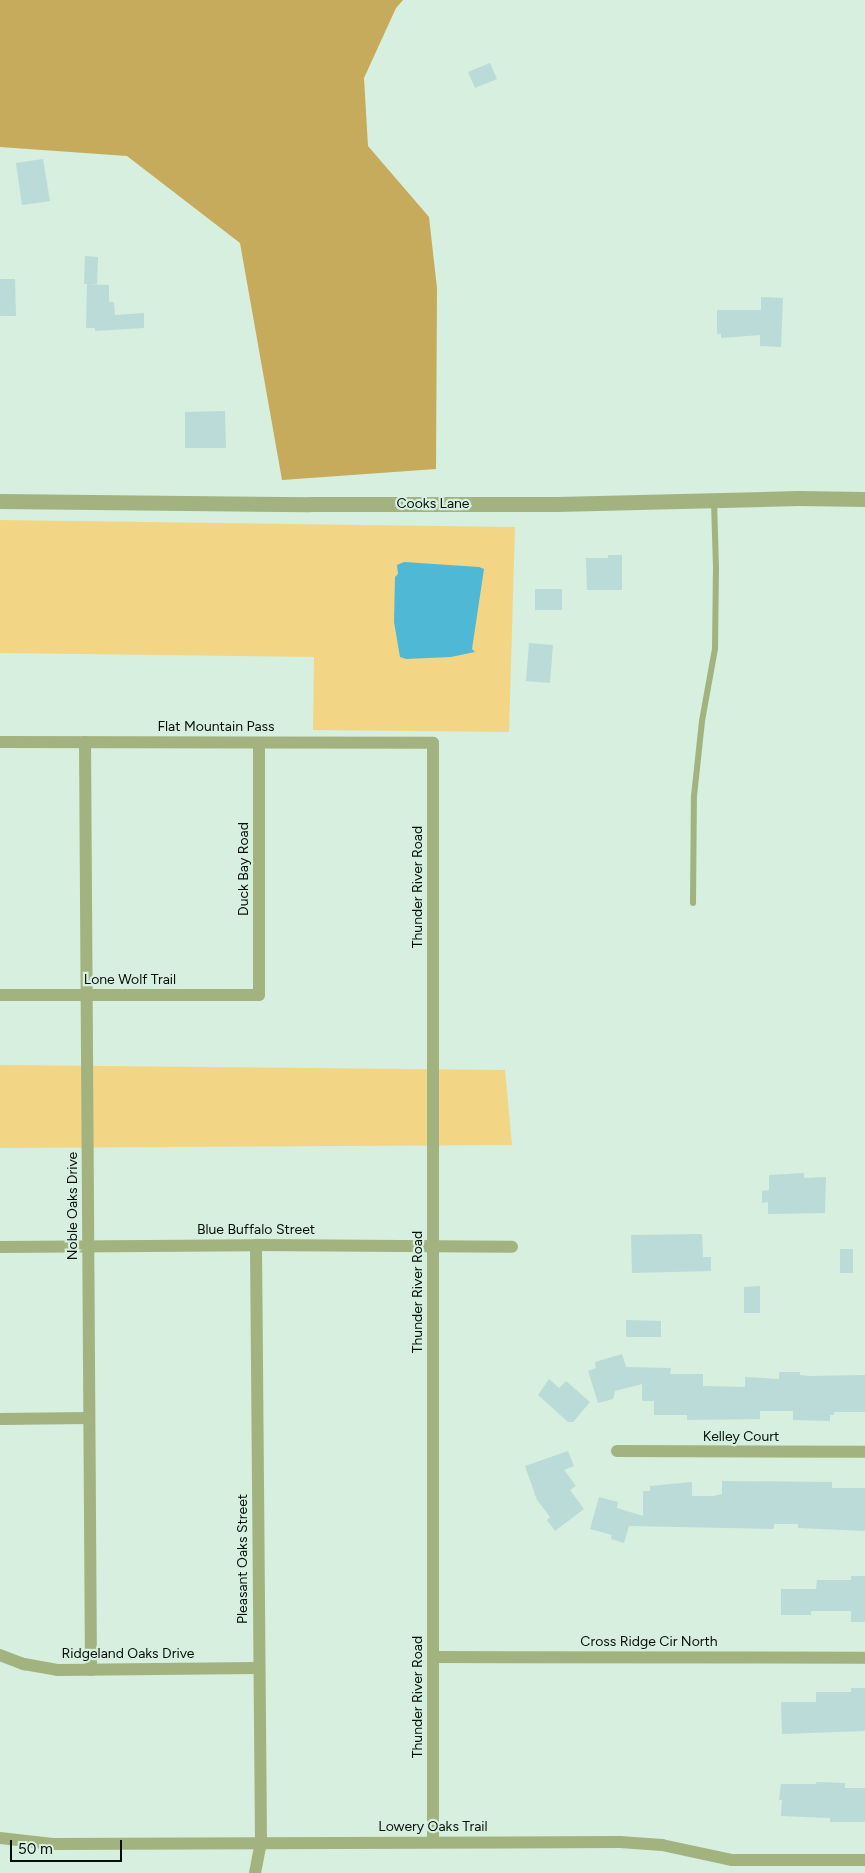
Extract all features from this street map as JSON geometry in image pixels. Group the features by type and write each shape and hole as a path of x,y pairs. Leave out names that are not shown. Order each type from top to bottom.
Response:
{"street":[{"name":"Cooks Lane","path":"0,501 557,504 865,499"},
{"name":"Flat Mountain Pass","path":"0,742 433,743"},
{"name":"Noble Oaks Drive","path":"85,742 91,1670"},
{"name":"Duck Bay Road","path":"259,743 259,995"},
{"name":"Thunder River Road","path":"433,743 433,1841"},
{"name":"Lone Wolf Trail","path":"0,995 259,995"},
{"name":"Blue Buffalo Street","path":"0,1247 256,1245 512,1247"},
{"name":"Pleasant Oaks Street","path":"256,1245 261,1842 256,1873"},
{"path":"0,1419 89,1418"},
{"name":"Kelley Court","path":"617,1451 865,1452"},
{"name":"Ridgeland Oaks Drive","path":"0,1655 24,1664 58,1670 259,1668"},
{"name":"Cross Ridge Cir North","path":"433,1657 865,1658"},
{"name":"Lowery Oaks Trail","path":"0,1838 53,1844 433,1841 620,1842 662,1845 732,1860 865,1860"}],"lane":[{"path":"693,903 694,796 701,730 715,649 716,568 714,500"}],"shaded area":[{"path":"0,0 403,0 396,8 364,78 368,146 429,217 437,288 436,469 282,480 240,243 127,156 0,147"},
{"path":"0,520 515,527 509,732 313,730 314,657 0,653"},
{"path":"0,1065 505,1070 512,1145 0,1148"}],"water":[{"path":"404,562 479,567 484,569 472,649 475,652 451,657 406,659 400,657 394,622 395,577 398,574 397,565"}],"building":[{"path":"490,63 497,79 475,88 468,72"},
{"path":"43,159 50,201 22,205 16,163"},
{"path":"85,256 98,257 97,284 84,284"},
{"path":"0,279 15,279 16,316 0,316"},
{"path":"87,284 109,285 109,302 114,302 115,315 144,313 144,328 95,331 95,328 86,328"},
{"path":"761,297 783,298 781,347 760,346 760,335 721,338 721,334 717,334 717,310 761,310"},
{"path":"225,411 226,448 185,448 185,412"},
{"path":"608,555 622,555 622,590 587,590 586,558 608,558"},
{"path":"535,589 562,589 562,610 535,610"},
{"path":"529,643 553,645 550,683 526,681"},
{"path":"804,1173 804,1178 826,1177 825,1213 768,1214 768,1202 762,1203 762,1191 769,1190 769,1175"},
{"path":"702,1234 703,1257 711,1257 711,1271 632,1273 631,1235"},
{"path":"840,1249 853,1249 853,1273 840,1273"},
{"path":"760,1286 760,1313 744,1313 744,1287"},
{"path":"626,1320 661,1321 661,1337 626,1337"},
{"path":"622,1354 626,1367 671,1368 670,1374 703,1374 703,1386 745,1387 745,1377 779,1379 779,1372 800,1372 800,1375 809,1376 865,1375 865,1412 834,1412 834,1415 830,1415 830,1421 793,1420 793,1411 760,1411 760,1419 687,1420 687,1415 654,1415 654,1401 642,1401 642,1384 615,1391 613,1399 598,1403 588,1371 596,1368 595,1362"},
{"path":"549,1379 559,1388 566,1381 590,1402 573,1422 568,1422 538,1395"},
{"path":"568,1451 574,1466 564,1470 576,1486 570,1490 584,1509 555,1531 547,1520 550,1517 537,1500 525,1466"},
{"path":"722,1481 832,1482 832,1488 865,1488 865,1531 798,1528 798,1524 774,1524 774,1529 629,1526 624,1543 611,1539 612,1535 590,1529 599,1497 618,1502 617,1508 643,1516 643,1491 650,1491 650,1486 692,1482 692,1496 713,1496 722,1494"},
{"path":"851,1576 865,1576 865,1622 851,1622 851,1611 811,1611 811,1615 781,1615 781,1589 816,1589 817,1580 851,1580"},
{"path":"851,1688 865,1688 865,1731 782,1734 781,1702 816,1702 816,1692 851,1692"},
{"path":"816,1782 845,1783 845,1788 865,1788 865,1822 830,1822 830,1818 781,1816 782,1800 779,1800 781,1784 816,1784"}]}
